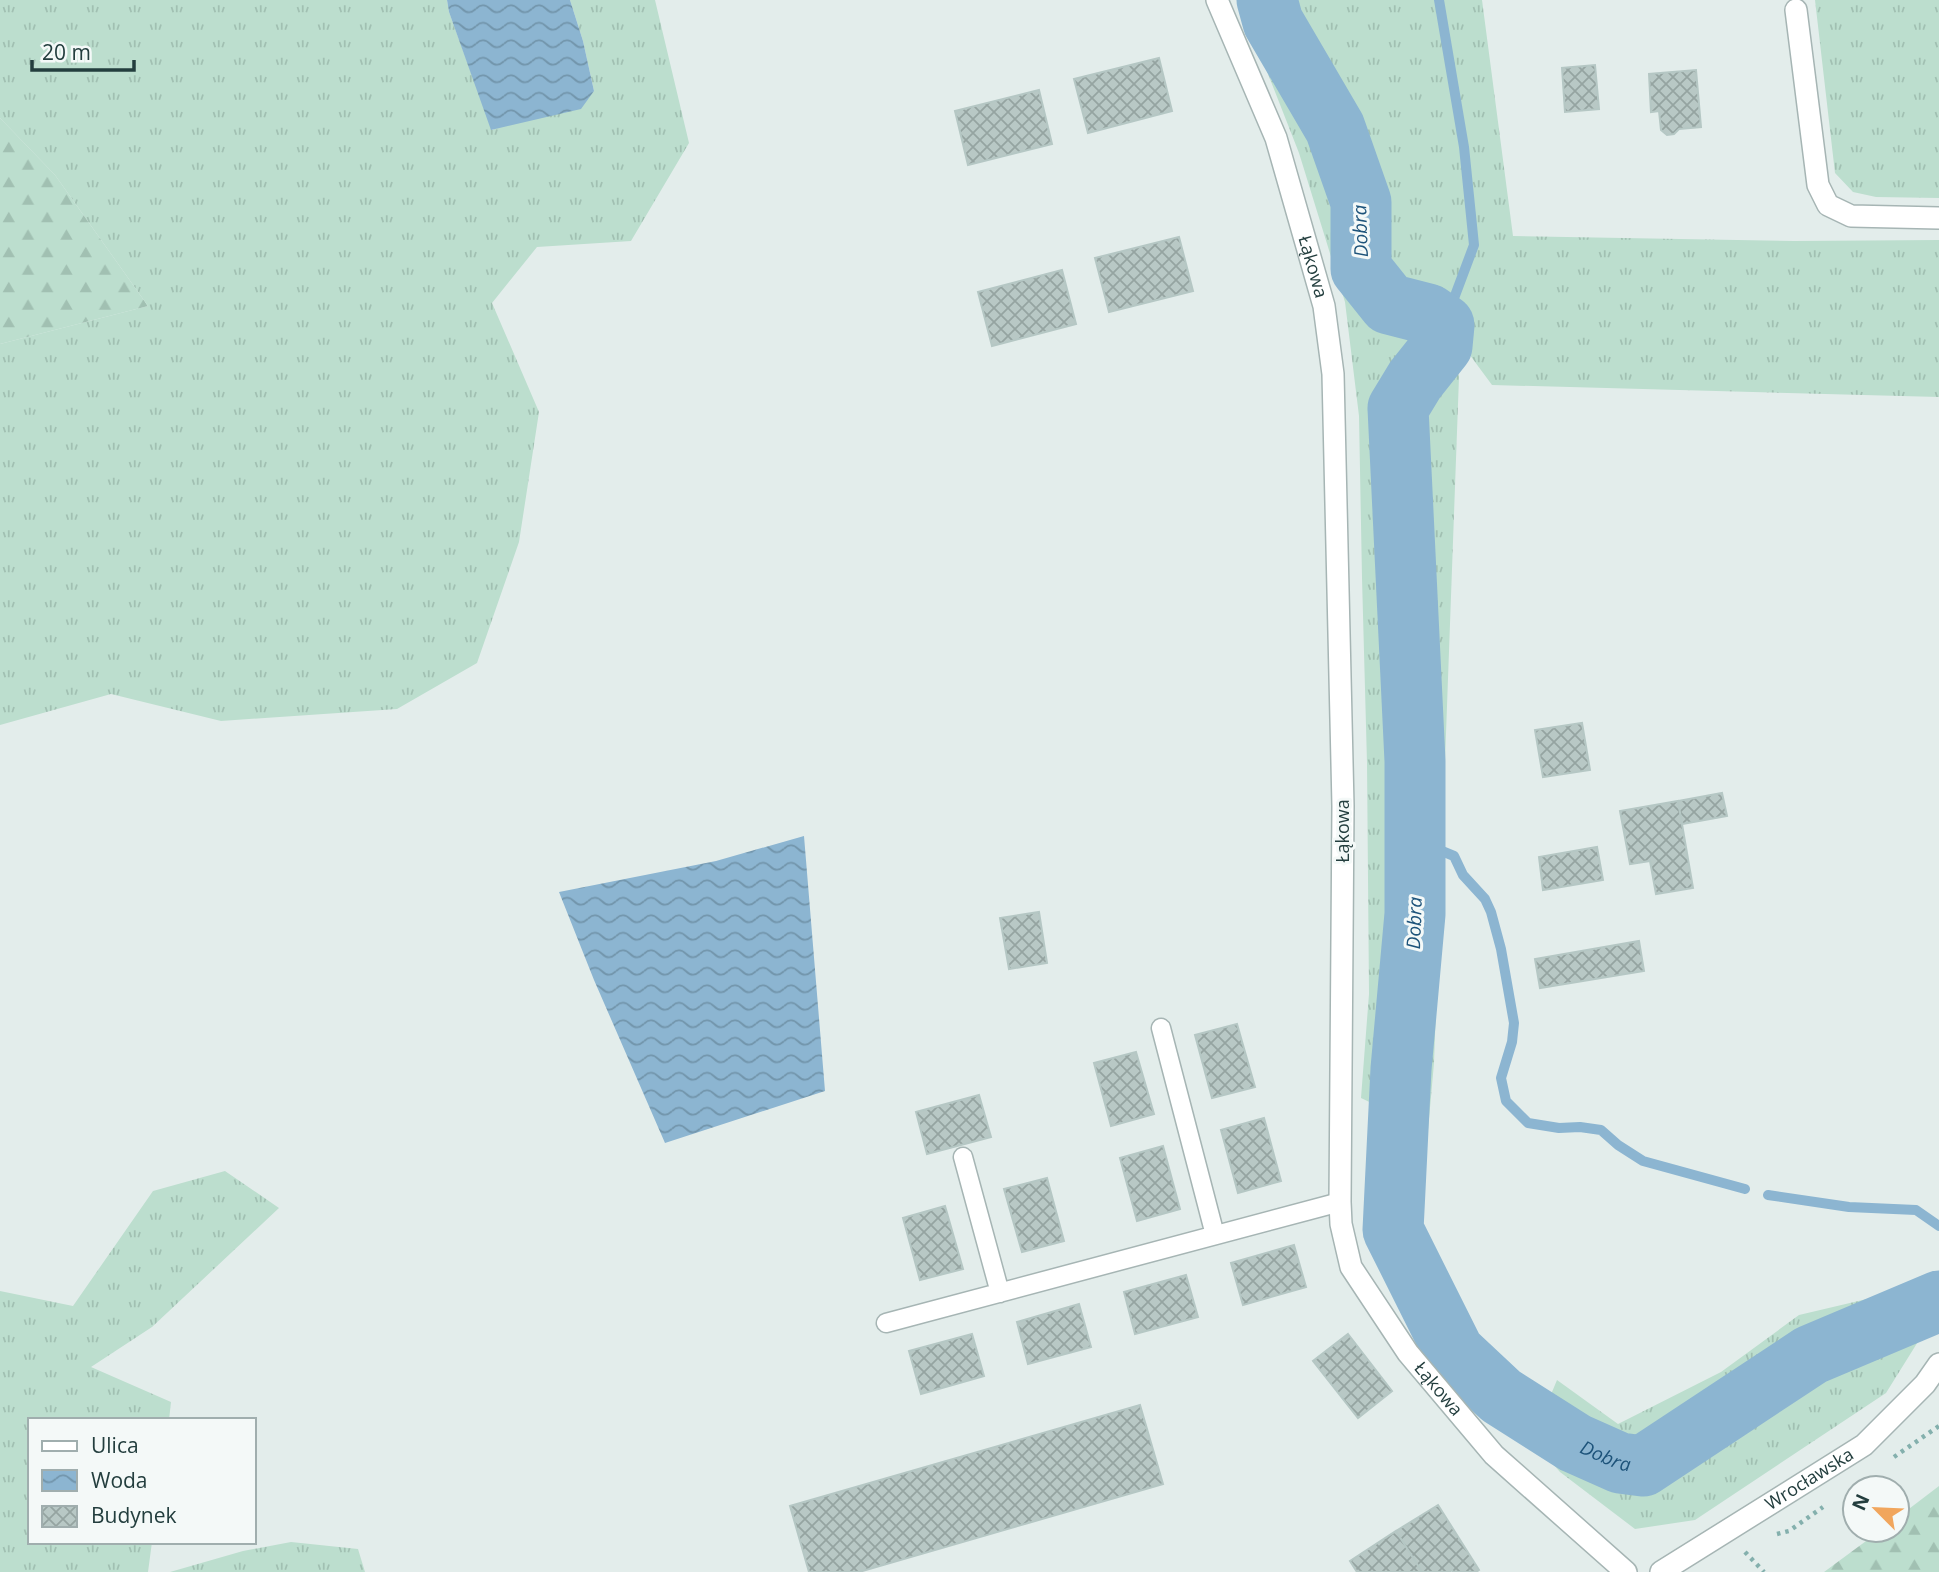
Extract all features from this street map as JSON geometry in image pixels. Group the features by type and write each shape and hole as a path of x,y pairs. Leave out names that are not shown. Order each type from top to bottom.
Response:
{"street":[{"name":"Łąkowa","path":"1217,0 1276,138 1324,306 1333,373 1343,806 1340,1224 1351,1266 1408,1353 1494,1455 1626,1572"},
{"path":"1796,10 1818,185 1828,205 1851,216 1939,218"},
{"name":"Wrocławska","path":"1661,1572 1864,1445 1925,1384 1939,1364"}],"lane":[{"path":"1161,1028 1215,1235"},
{"path":"963,1157 1000,1293"},
{"path":"886,1323 1340,1202"}],"green space":[{"path":"0,0 447,0 492,130 594,91 583,41 570,0 655,0 689,143 631,241 537,247 492,303 539,412 519,542 477,663 397,709 221,721 111,694 0,725 0,344 148,306 55,175 0,118"},
{"path":"1239,0 1482,0 1513,236 1794,241 1939,240 1939,397 1492,385 1461,343 1442,299 1459,377 1434,1063 1428,1130 1361,1098 1369,994 1359,416 1345,302 1299,153"},
{"path":"1815,0 1939,0 1939,198 1876,197 1853,192 1835,173"},
{"path":"0,118 55,175 148,306 0,344"},
{"path":"225,1171 279,1208 152,1327 91,1367 171,1402 169,1418 28,1418 28,1544 152,1544 148,1572 0,1572 0,1291 73,1306 153,1191"},
{"path":"1939,1282 1939,1308 1886,1393 1695,1520 1635,1529 1560,1472 1532,1440 1557,1380 1618,1424 1721,1372 1799,1315 1888,1294 1900,1285"},
{"path":"1939,1486 1939,1572 1824,1572 1862,1544 1911,1544 1911,1507"},
{"path":"291,1542 358,1549 365,1572 170,1572 243,1551"}],"water":[{"path":"447,0 570,0 583,41 594,91 581,109 491,130"},
{"path":"804,836 825,1091 665,1143 559,892 716,861"}],"building":[{"path":"1159,58 1172,111 1088,133 1074,79"},
{"path":"1595,65 1599,109 1565,112 1562,68"},
{"path":"1696,70 1701,127 1679,129 1674,134 1667,135 1661,130 1659,111 1651,112 1649,74"},
{"path":"1039,90 1052,144 968,165 955,111"},
{"path":"1179,237 1193,291 1109,312 1095,258"},
{"path":"1062,270 1076,324 992,346 978,292"},
{"path":"1582,723 1590,770 1543,777 1535,730"},
{"path":"1722,793 1727,816 1682,824 1678,801"},
{"path":"1678,801 1693,888 1656,894 1650,861 1630,864 1620,811"},
{"path":"1597,847 1603,880 1543,890 1539,857"},
{"path":"1039,912 1047,963 1009,969 1000,918"},
{"path":"1639,941 1644,971 1540,988 1535,959"},
{"path":"1237,1024 1255,1087 1212,1098 1195,1035"},
{"path":"1136,1052 1154,1114 1111,1126 1094,1063"},
{"path":"979,1095 991,1137 927,1154 916,1112"},
{"path":"1264,1118 1281,1181 1238,1193 1221,1130"},
{"path":"1163,1146 1180,1209 1137,1221 1120,1158"},
{"path":"1047,1178 1064,1241 1022,1252 1004,1189"},
{"path":"945,1206 963,1269 920,1280 903,1218"},
{"path":"1294,1245 1306,1287 1243,1305 1231,1263"},
{"path":"1186,1275 1198,1317 1135,1334 1124,1292"},
{"path":"1079,1304 1091,1347 1028,1364 1017,1322"},
{"path":"972,1334 984,1376 921,1394 909,1351"},
{"path":"1348,1334 1392,1391 1358,1418 1313,1361"},
{"path":"1140,1405 1163,1484 859,1572 809,1572 790,1506"},
{"path":"1438,1505 1479,1570 1476,1572 1422,1572 1396,1531"},
{"path":"1396,1531 1422,1572 1357,1572 1350,1561"}],"waterway":[{"name":"Dobra","path":"1267,0 1273,22 1335,128 1361,202 1361,269 1389,304 1428,314 1444,325 1442,346 1415,380 1398,408 1415,761 1415,914 1401,1069 1393,1230 1454,1352 1501,1396 1575,1443 1620,1463 1643,1466 1811,1355 1939,1301"},
{"path":"1439,0 1464,147 1474,245 1444,325"},
{"path":"1415,840 1454,856 1463,875 1485,899 1491,912 1501,949 1514,1023 1512,1042 1501,1078 1506,1101 1528,1123 1601,1130 1643,1161 1745,1189"},
{"path":"1768,1195 1849,1207 1916,1210 1939,1226"}]}
